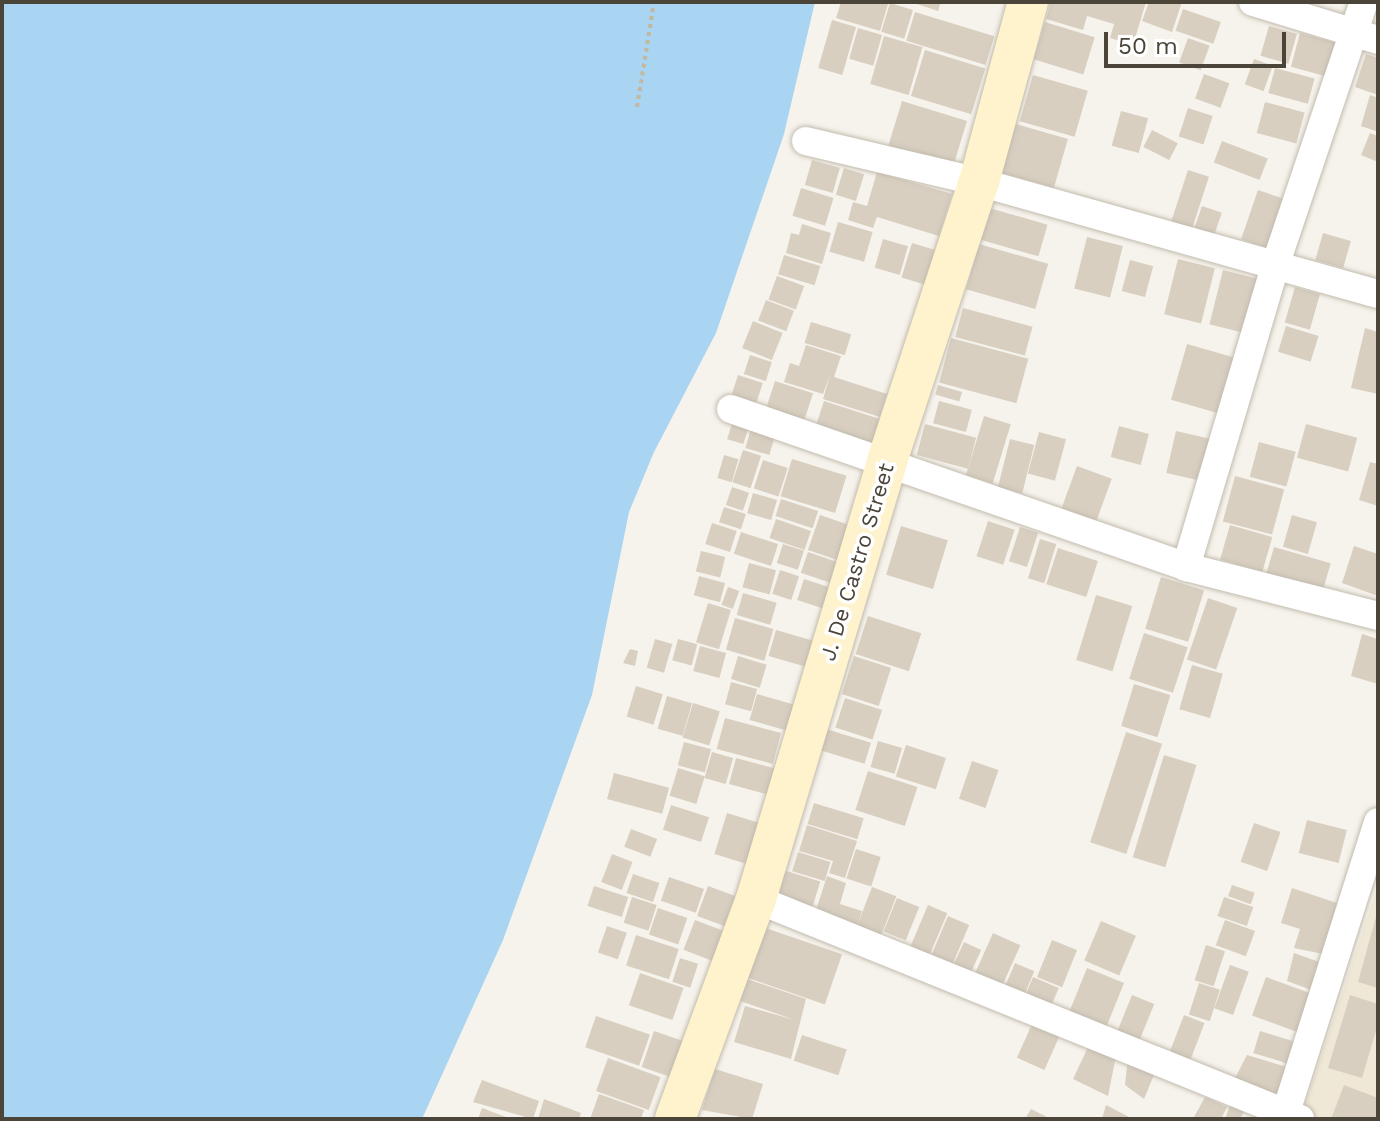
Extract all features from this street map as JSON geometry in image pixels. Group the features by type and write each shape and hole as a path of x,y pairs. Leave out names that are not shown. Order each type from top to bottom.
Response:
{"main road":[{"name":"J. De Castro Street","path":"675,1119 756,899 887,461 979,182 1028,2"}],"street":[{"path":"1253,2 1365,36"},
{"path":"1186,567 1275,266 1365,36 1364,2"},
{"path":"806,141 979,182 1378,294"},
{"path":"731,409 1186,567 1378,616"},
{"path":"756,899 1293,1116 1378,822"}],"path":[{"path":"637,107 654,2"}],"shaded area":[{"path":"1378,885 1378,1119 1315,1119 1302,1114"}],"water":[{"path":"2,2 815,2 784,134 716,333 654,452 629,512 592,695 503,940 422,1119 2,1119"}],"building":[{"path":"841,2 888,4 880,31 836,18"},
{"path":"911,2 941,2 938,11"},
{"path":"1051,2 1146,2 1133,45 1110,38 1114,24 1087,16 1083,30 1046,19"},
{"path":"1149,2 1182,2 1172,32 1142,21"},
{"path":"890,3 913,10 904,39 881,32"},
{"path":"1183,9 1221,22 1213,44 1176,31"},
{"path":"915,12 994,36 986,65 906,41"},
{"path":"832,20 856,27 842,75 818,68"},
{"path":"1045,22 1095,37 1083,74 1034,59"},
{"path":"1269,26 1297,34 1288,64 1260,56"},
{"path":"858,28 882,35 873,66 849,59"},
{"path":"1300,33 1338,43 1329,77 1291,67"},
{"path":"884,36 922,47 909,95 870,84"},
{"path":"1188,38 1210,46 1201,70 1179,62"},
{"path":"925,50 985,68 971,114 911,96"},
{"path":"1366,54 1378,58 1378,95 1355,87"},
{"path":"1254,59 1273,66 1264,91 1245,84"},
{"path":"1275,68 1315,79 1308,104 1268,93"},
{"path":"1204,74 1229,83 1220,108 1195,98"},
{"path":"1033,75 1088,91 1075,137 1020,121"},
{"path":"1370,95 1378,98 1378,132 1361,126"},
{"path":"902,101 967,121 953,167 888,147"},
{"path":"1265,102 1305,113 1296,144 1257,133"},
{"path":"1188,108 1213,116 1203,145 1179,137"},
{"path":"1121,111 1148,118 1139,153 1112,146"},
{"path":"1016,124 1068,139 1054,188 1002,173"},
{"path":"1152,130 1178,143 1169,160 1143,147"},
{"path":"1370,133 1378,136 1378,162 1361,155"},
{"path":"1222,141 1268,159 1260,180 1214,162"},
{"path":"812,160 840,168 833,193 805,185"},
{"path":"844,168 864,174 856,201 836,195"},
{"path":"1188,170 1209,177 1191,231 1170,224"},
{"path":"877,172 952,194 939,236 877,217 873,228 848,220 853,202 867,206"},
{"path":"801,188 834,198 825,226 793,216"},
{"path":"1258,190 1284,199 1268,248 1241,239"},
{"path":"1202,206 1222,213 1214,235 1195,228"},
{"path":"986,207 1048,225 1038,256 977,239"},
{"path":"838,222 873,232 864,262 829,252"},
{"path":"802,224 831,233 822,264 786,253 791,233 799,235"},
{"path":"1323,233 1351,241 1343,268 1315,260"},
{"path":"1087,237 1123,246 1110,297 1074,288"},
{"path":"883,239 908,246 900,275 875,268"},
{"path":"912,243 935,250 924,284 901,277"},
{"path":"979,244 1048,264 1035,309 966,289"},
{"path":"784,255 820,266 814,285 778,274"},
{"path":"1178,259 1215,268 1201,323 1164,314"},
{"path":"1130,260 1153,266 1145,297 1122,291"},
{"path":"1223,270 1262,280 1248,334 1209,324"},
{"path":"777,276 804,286 796,309 768,299"},
{"path":"1295,287 1320,294 1310,330 1285,323"},
{"path":"766,300 794,311 786,331 758,321"},
{"path":"963,308 1033,327 1025,356 955,337"},
{"path":"753,321 783,333 772,360 742,348"},
{"path":"811,322 851,334 845,355 805,343"},
{"path":"1286,326 1319,336 1311,362 1278,352"},
{"path":"1365,328 1378,332 1378,394 1351,388"},
{"path":"951,338 1028,359 1016,403 939,382"},
{"path":"1187,344 1236,358 1220,414 1171,400"},
{"path":"806,345 841,356 834,377 887,394 880,417 823,399 830,375 823,394 784,382 790,363 799,366"},
{"path":"750,355 772,362 766,381 744,374"},
{"path":"738,375 763,383 754,410 729,402"},
{"path":"775,381 813,393 803,423 765,410"},
{"path":"938,385 962,392 959,402 935,395"},
{"path":"824,401 882,420 874,445 816,426"},
{"path":"939,401 972,410 966,432 933,423"},
{"path":"984,416 1011,424 993,483 966,475"},
{"path":"733,420 749,425 743,444 727,439"},
{"path":"925,424 976,438 968,469 917,455"},
{"path":"1306,424 1357,438 1348,472 1297,458"},
{"path":"752,425 776,432 769,455 745,448"},
{"path":"1119,426 1149,434 1141,465 1111,457"},
{"path":"1176,431 1210,439 1200,481 1166,473"},
{"path":"1039,432 1066,439 1055,481 1028,474"},
{"path":"1010,439 1034,445 1022,494 998,488"},
{"path":"1259,442 1296,452 1286,487 1250,477"},
{"path":"743,450 761,456 751,488 732,482"},
{"path":"724,455 738,459 732,482 717,478"},
{"path":"792,459 847,476 835,513 781,496"},
{"path":"763,460 788,468 778,497 754,489"},
{"path":"1370,462 1378,464 1378,506 1359,500"},
{"path":"1077,466 1112,479 1096,521 1062,508"},
{"path":"1235,476 1284,489 1272,535 1223,521"},
{"path":"732,487 749,493 743,511 726,505"},
{"path":"753,493 777,500 771,520 747,513"},
{"path":"781,499 818,511 813,528 775,516"},
{"path":"724,507 746,514 741,529 719,522"},
{"path":"820,515 849,525 837,560 808,550"},
{"path":"1292,515 1317,522 1308,554 1283,547"},
{"path":"776,519 811,531 804,550 769,538"},
{"path":"988,521 1015,530 1003,565 977,556"},
{"path":"712,523 737,531 730,552 705,544"},
{"path":"1230,525 1272,537 1262,572 1220,560"},
{"path":"901,526 948,540 933,589 886,575"},
{"path":"1020,527 1038,533 1027,567 1009,561"},
{"path":"741,532 778,544 771,566 734,554"},
{"path":"1040,539 1056,544 1044,583 1028,578"},
{"path":"783,544 804,551 798,570 777,563"},
{"path":"1354,546 1378,554 1378,596 1342,583"},
{"path":"1274,547 1331,563 1322,592 1266,576"},
{"path":"1058,548 1098,561 1086,597 1046,584"},
{"path":"701,551 725,557 720,577 696,571"},
{"path":"808,552 840,563 833,584 801,573"},
{"path":"749,563 776,570 770,594 743,587"},
{"path":"780,570 799,576 791,600 772,594"},
{"path":"699,576 725,583 720,602 694,595"},
{"path":"1161,577 1204,590 1188,642 1145,629"},
{"path":"804,579 832,588 825,609 797,600"},
{"path":"728,587 739,591 733,609 722,605"},
{"path":"743,593 777,603 770,625 737,615"},
{"path":"1096,595 1132,606 1112,671 1076,660"},
{"path":"1208,598 1237,608 1216,670 1187,659"},
{"path":"708,603 731,610 719,649 696,642"},
{"path":"868,616 921,633 909,671 856,654"},
{"path":"735,618 773,629 764,661 726,650"},
{"path":"776,630 820,643 813,669 769,656"},
{"path":"1144,633 1188,647 1173,693 1129,679"},
{"path":"1362,634 1378,639 1378,684 1351,676"},
{"path":"655,639 672,644 664,673 647,668"},
{"path":"678,639 697,644 692,665 672,660"},
{"path":"700,646 726,653 719,678 693,671"},
{"path":"630,649 638,651 635,666 623,663"},
{"path":"738,656 767,665 760,688 731,679"},
{"path":"854,656 891,668 879,706 842,694"},
{"path":"1192,665 1223,674 1210,718 1179,709"},
{"path":"731,682 757,689 751,711 725,704"},
{"path":"1134,684 1170,695 1157,737 1121,726"},
{"path":"636,686 663,694 653,725 627,717"},
{"path":"757,694 796,705 789,731 750,720"},
{"path":"667,696 692,703 683,736 658,729"},
{"path":"845,698 882,710 873,740 835,727"},
{"path":"693,703 720,711 709,746 682,737"},
{"path":"725,718 781,733 773,764 717,749"},
{"path":"826,729 871,743 865,764 820,750"},
{"path":"1126,732 1162,744 1126,854 1090,842"},
{"path":"878,741 902,748 895,774 871,767"},
{"path":"684,742 711,749 705,772 678,765"},
{"path":"906,745 946,758 936,789 896,776"},
{"path":"712,752 733,758 726,784 705,778"},
{"path":"1164,755 1197,765 1165,867 1133,857"},
{"path":"736,758 782,770 775,797 729,784"},
{"path":"972,761 998,770 985,808 959,799"},
{"path":"678,768 705,776 696,804 670,796"},
{"path":"868,771 917,787 905,826 855,810"},
{"path":"614,773 669,788 662,814 607,799"},
{"path":"814,803 864,818 857,839 808,824"},
{"path":"671,805 709,817 701,842 663,830"},
{"path":"727,813 760,823 747,864 714,854"},
{"path":"1307,820 1347,830 1339,863 1299,853"},
{"path":"1254,823 1280,832 1267,871 1241,862"},
{"path":"807,825 857,841 845,878 829,873 833,861 799,851"},
{"path":"631,829 657,839 650,857 624,847"},
{"path":"856,849 881,857 871,887 846,878"},
{"path":"798,852 831,862 825,881 792,871"},
{"path":"612,854 633,862 622,890 601,882"},
{"path":"783,870 820,881 812,907 775,896"},
{"path":"633,874 659,883 653,902 626,893"},
{"path":"827,876 846,883 840,904 862,911 856,930 815,913"},
{"path":"669,877 704,889 696,913 661,901"},
{"path":"1232,885 1255,893 1251,904 1228,896"},
{"path":"594,886 628,897 622,917 588,906"},
{"path":"708,886 735,896 724,926 697,916"},
{"path":"872,887 896,896 880,939 856,930"},
{"path":"1292,888 1337,903 1323,954 1294,948 1300,929 1281,923"},
{"path":"632,897 657,905 648,931 624,923"},
{"path":"1224,897 1253,907 1247,926 1217,916"},
{"path":"897,898 919,907 906,940 884,931"},
{"path":"928,905 947,913 927,960 908,952"},
{"path":"658,908 687,918 678,945 649,934"},
{"path":"1378,914 1378,988 1358,982"},
{"path":"948,916 969,925 950,969 929,960"},
{"path":"695,920 724,931 712,961 684,950"},
{"path":"1225,920 1255,931 1246,956 1216,945"},
{"path":"1101,921 1136,936 1119,975 1084,961"},
{"path":"757,925 842,954 825,1004 740,975"},
{"path":"607,926 627,933 618,959 598,952"},
{"path":"993,933 1020,945 999,994 971,981"},
{"path":"636,935 679,949 669,979 626,965"},
{"path":"1052,940 1077,950 1062,987 1037,977"},
{"path":"964,942 981,950 968,978 951,970"},
{"path":"1206,945 1225,951 1214,986 1195,980"},
{"path":"1294,953 1322,963 1314,991 1287,981"},
{"path":"680,958 698,964 690,988 672,982"},
{"path":"1015,963 1034,971 1021,1003 1002,994"},
{"path":"1230,965 1249,972 1233,1015 1214,1008"},
{"path":"1087,968 1124,983 1104,1032 1067,1017"},
{"path":"640,973 683,988 672,1020 629,1005"},
{"path":"1033,977 1059,988 1049,1012 1023,1001"},
{"path":"1266,977 1314,994 1300,1033 1252,1016"},
{"path":"747,979 806,999 791,1059 734,1042 745,1006 795,1020 740,1001"},
{"path":"1199,983 1220,990 1210,1021 1189,1014"},
{"path":"1132,995 1154,1004 1138,1044 1116,1035"},
{"path":"1350,995 1378,1004 1378,1024 1362,1078 1328,1068"},
{"path":"1184,1015 1205,1023 1187,1068 1167,1060"},
{"path":"596,1016 650,1035 639,1066 585,1047"},
{"path":"1032,1024 1059,1036 1044,1070 1017,1058"},
{"path":"654,1031 689,1043 677,1079 642,1067"},
{"path":"1260,1031 1297,1042 1291,1064 1253,1053"},
{"path":"802,1035 847,1050 838,1075 794,1061"},
{"path":"1089,1045 1116,1056 1108,1096 1073,1079"},
{"path":"1247,1055 1290,1068 1280,1101 1234,1080"},
{"path":"608,1058 661,1077 649,1110 596,1091"},
{"path":"1128,1058 1156,1070 1144,1099 1125,1085"},
{"path":"715,1069 763,1084 752,1119 702,1110"},
{"path":"482,1080 539,1101 533,1119 473,1102"},
{"path":"1344,1085 1378,1098 1378,1119 1331,1119"},
{"path":"599,1094 644,1110 641,1119 590,1119"},
{"path":"1205,1097 1227,1107 1221,1119 1193,1119"},
{"path":"544,1099 581,1113 579,1119 538,1119"},
{"path":"1106,1105 1133,1119 1102,1119"},
{"path":"1230,1105 1244,1112 1240,1119 1225,1119"},
{"path":"482,1108 511,1119 478,1119"},
{"path":"1031,1109 1051,1119 1025,1119"}]}
